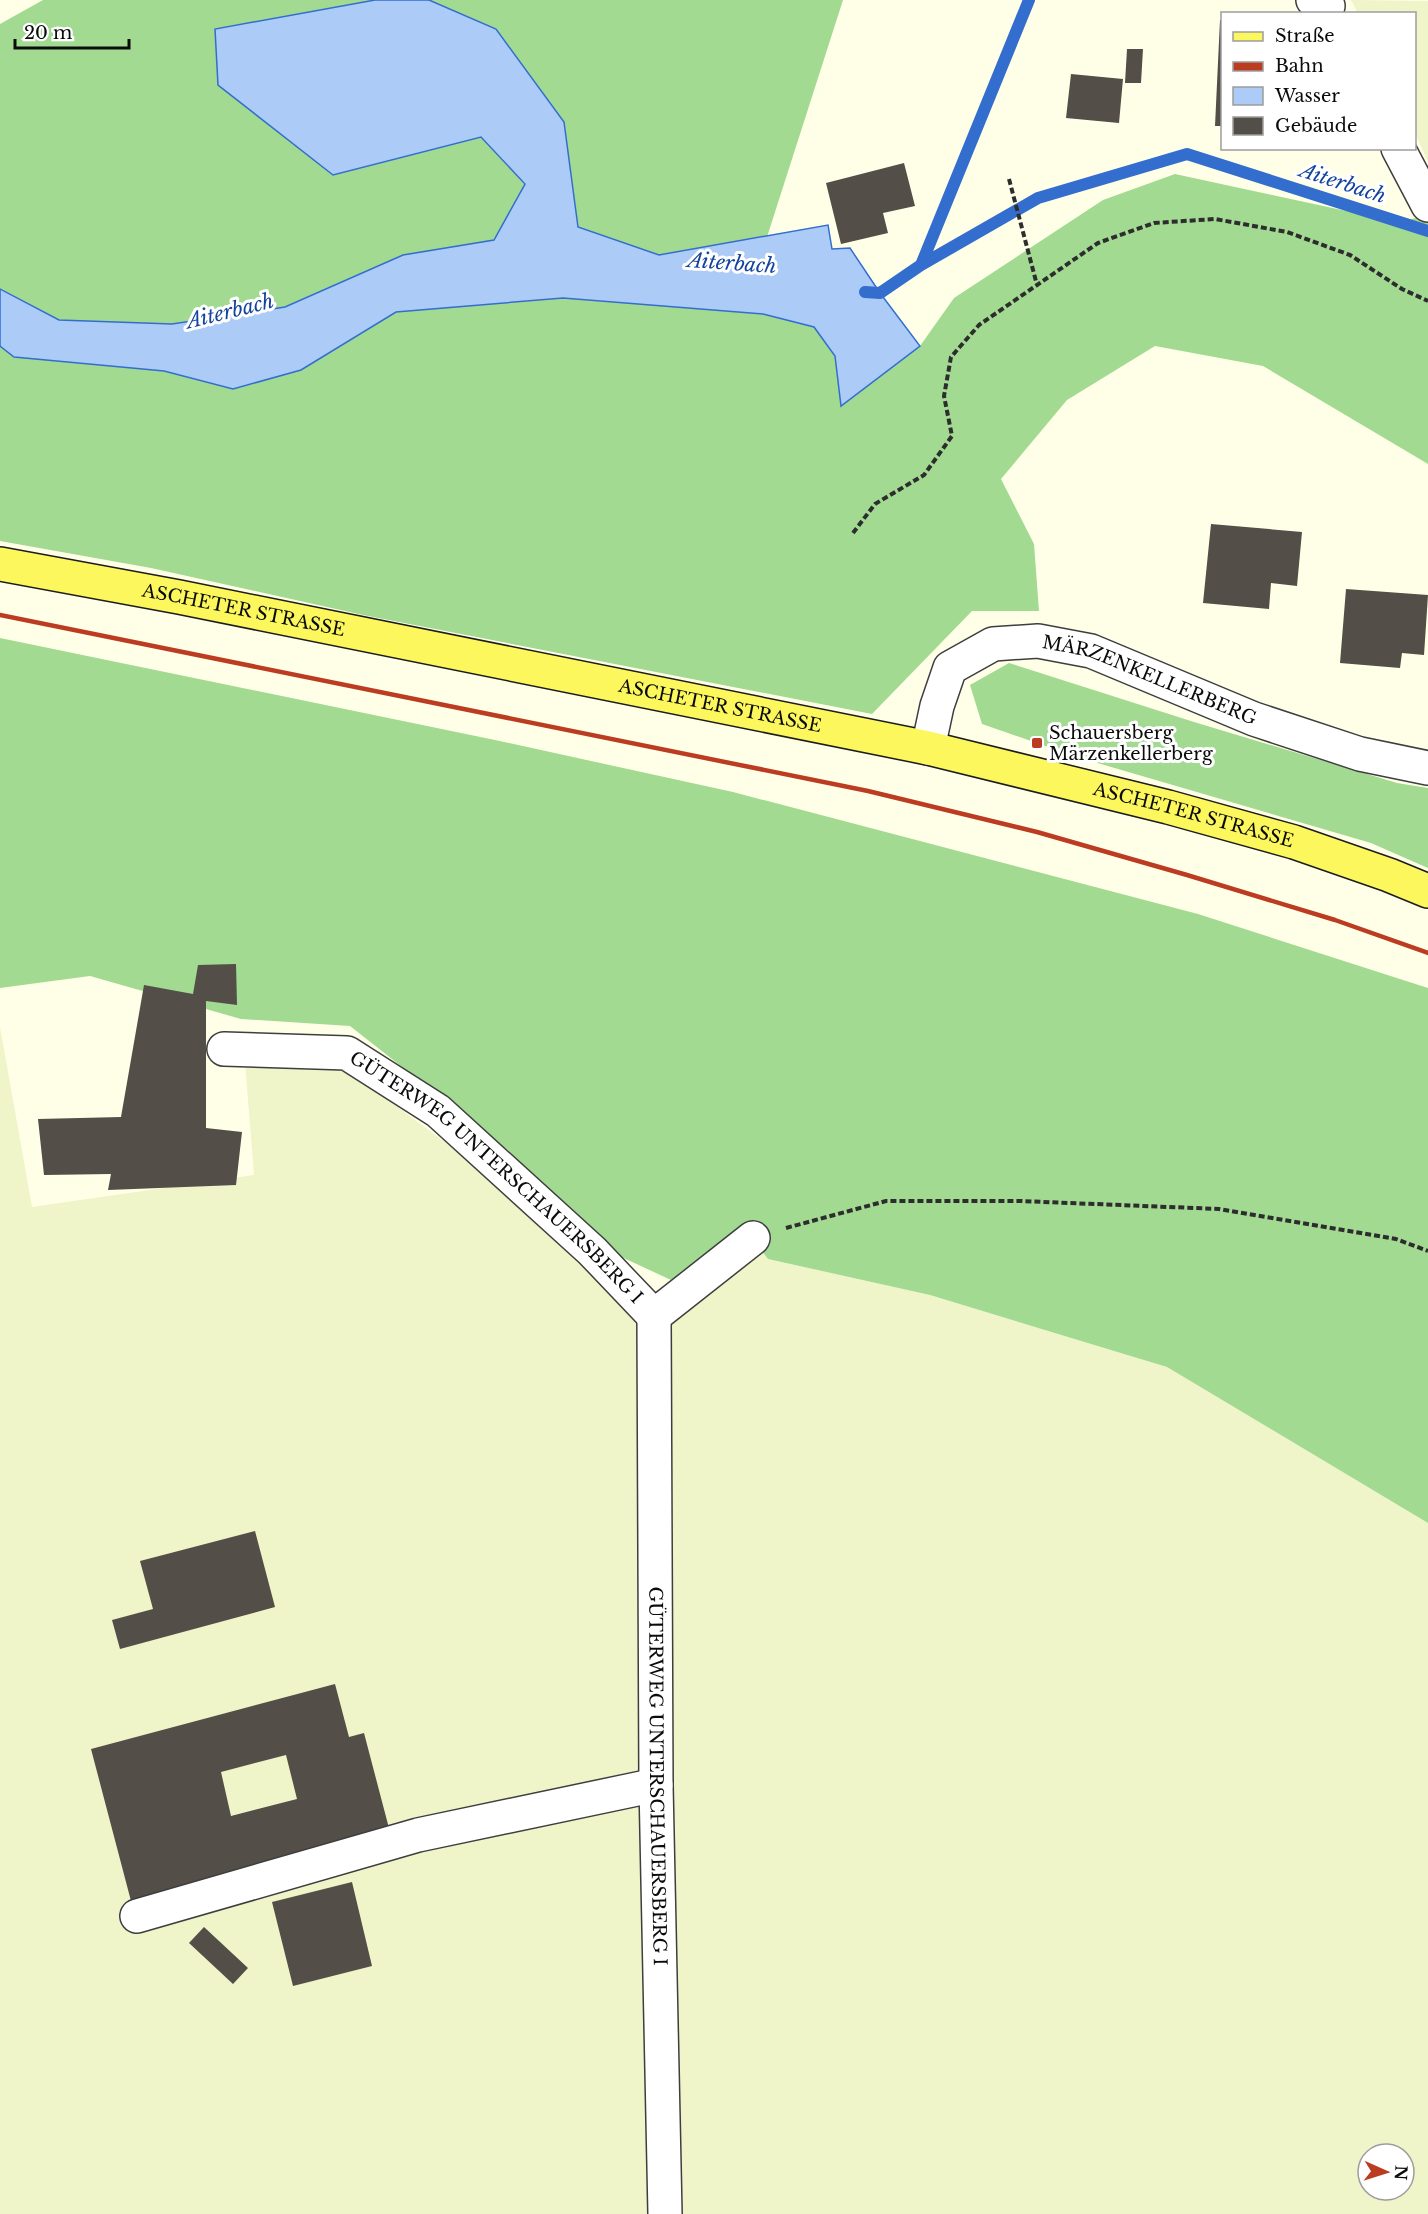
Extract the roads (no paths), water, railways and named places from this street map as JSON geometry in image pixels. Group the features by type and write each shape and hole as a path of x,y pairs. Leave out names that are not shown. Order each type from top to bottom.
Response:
{"main road":[{"name":"ASCHETER STRASSE","path":"0,564 202,601 928,748 1168,807 1294,842 1389,874 1428,891"}],"street":[{"path":"1399,150 1422,193"},
{"name":"MÄRZENKELLERBERG","path":"928,748 937,706 950,668 993,644 1038,641 1091,651 1254,719 1360,754 1428,768"},
{"name":"GÜTERWEG UNTERSCHAUERSBERG I","path":"224,1049 347,1053 438,1111 592,1251 654,1328 656,1785 665,2214"},
{"path":"654,1328 753,1238"},
{"path":"137,1916 418,1835 656,1785"}],"water":[{"path":"375,0 429,0 496,29 564,122 578,227 659,255 828,225 832,249 850,248 920,346 841,406 835,356 814,327 763,314 563,298 396,312 301,370 233,389 164,371 14,357 0,346 0,289 59,320 172,324 285,307 403,255 494,240 525,184 481,137 333,175 218,85 215,29"}],"waterway":[{"path":"921,265 1029,0"},
{"name":"Aiterbach","path":"865,292 880,293 921,265 1038,198 1187,154 1428,231"}],"railway":[{"path":"0,615 868,791 1037,832 1187,875 1335,920 1428,953"}],"place":[{"name":"Schauersberg Märzenkellerberg","path":"1037,743"}]}
